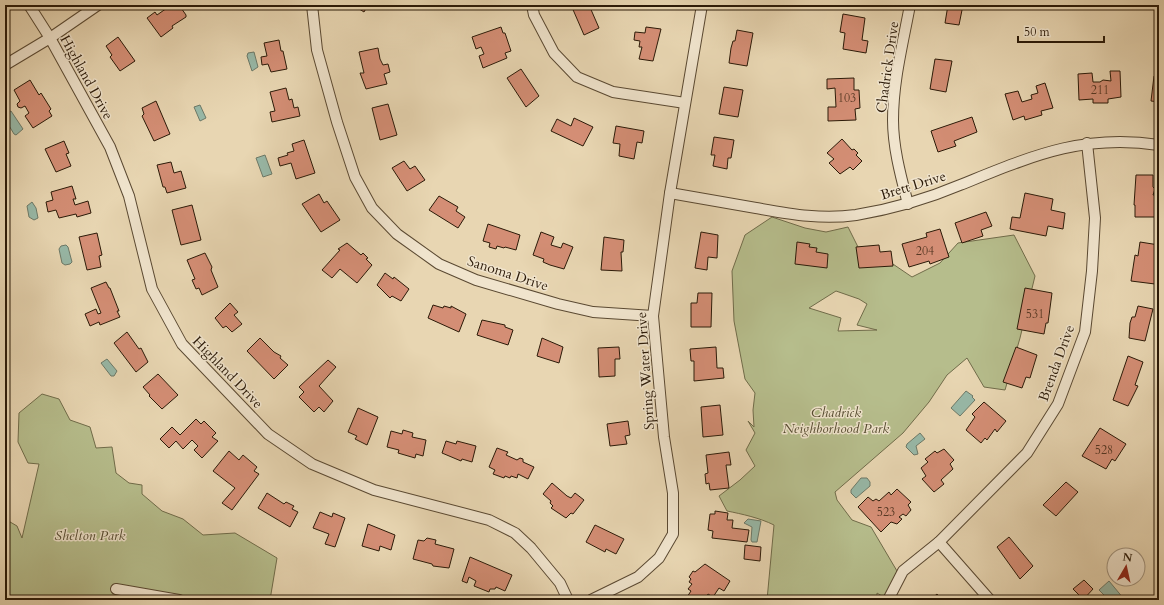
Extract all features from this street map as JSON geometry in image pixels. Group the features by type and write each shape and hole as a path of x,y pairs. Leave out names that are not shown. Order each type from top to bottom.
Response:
{"street":[{"name":"Highland Drive","path":"29,5 50,38 110,147 129,196 152,289 182,344 268,434 312,464 374,490 489,520 514,533 531,548 560,583 568,600"},
{"path":"5,65 50,38 98,5"},
{"name":"Sanoma Drive","path":"312,5 317,50 337,122 355,177 372,208 397,234 439,264 476,280 558,304 593,312 653,316"},
{"path":"532,5 534,15 554,53 577,77 613,92 685,103"},
{"name":"Spring Water Drive","path":"591,600 638,577 659,558 673,534 673,493 664,436 653,316 670,193 702,5"},
{"name":"Chadrick Drive","path":"908,204 896,149 893,120 897,78 910,5"},
{"name":"Brett Drive","path":"670,193 810,218 854,215 908,204 960,186 1031,157 1062,148 1087,143 1134,141 1159,145"},
{"name":"Brenda Drive","path":"888,600 903,571 938,542 1026,453 1058,404 1085,332 1092,271 1095,218 1087,143"},
{"path":"938,542 990,600"},
{"path":"116,589 179,600"}],"green space":[{"name":"Chadrick Neighborhood Park","path":"772,217 805,228 826,232 848,227 864,259 887,260 912,277 940,263 958,243 1014,235 1035,276 1020,338 1005,390 984,387 967,358 947,375 929,402 903,433 835,492 837,500 852,520 871,527 897,571 888,600 877,593 877,600 767,600 774,525 757,518 727,511 719,496 755,466 746,450 755,433 748,421 754,427 753,410 755,393 745,379 734,321 732,271 745,235","holes":["836,291 859,299 867,304 857,325 877,330 838,331 841,318 809,308"]},
{"name":"Shelton Park","path":"42,394 59,399 70,420 90,427 96,448 112,447 116,473 129,483 142,485 142,494 162,511 183,519 203,535 235,533 277,558 270,600 5,600 5,519 17,526 22,538 39,464 28,463 18,442 19,413"}],"shaded area":[{"path":"254,52 258,67 252,71 247,56 248,53"},
{"path":"200,105 206,118 200,121 194,107"},
{"path":"11,111 23,129 16,135 5,119 5,114"},
{"path":"265,155 272,174 263,177 256,158"},
{"path":"32,202 36,208 38,218 34,220 29,217 27,206"},
{"path":"66,245 68,247 72,262 65,265 62,263 59,249 61,246"},
{"path":"107,359 117,371 114,376 111,376 101,363"},
{"path":"966,391 973,396 972,397 975,400 960,416 951,408"},
{"path":"920,433 925,439 916,446 918,454 914,455 906,447 907,444"},
{"path":"861,478 867,478 870,482 870,486 856,498 851,493 851,490"},
{"path":"748,519 761,521 757,542 752,542 751,540 752,527 744,523"},
{"path":"1106,584 1106,587 1114,587 1124,599 1109,600 1099,590"}],"building":[{"path":"165,5 179,5 186,17 172,26 173,28 161,37 147,18 155,12 157,15 167,8"},
{"path":"196,5 206,5 198,9"},
{"path":"353,5 368,5 364,12"},
{"path":"571,5 589,5 599,28 584,35"},
{"path":"948,5 963,5 959,25 945,23"},
{"path":"843,14 865,18 862,40 868,41 866,53 843,49 845,33 840,32"},
{"path":"501,27 503,33 505,33 511,51 505,53 507,58 483,68 479,56 484,54 481,47 476,49 472,37"},
{"path":"646,27 661,29 653,61 639,59 642,47 639,47 640,41 634,40 635,32 645,33"},
{"path":"737,30 753,33 747,66 729,63 731,48 733,41 735,41"},
{"path":"118,37 135,61 120,71 110,57 112,55 106,46"},
{"path":"279,40 287,69 271,72 268,64 262,65 261,57 267,56 264,43"},
{"path":"378,48 383,65 388,64 390,72 384,74 387,84 366,89 360,73 364,73 359,52"},
{"path":"935,59 952,61 946,92 930,89"},
{"path":"521,69 539,96 526,107 507,78"},
{"path":"1110,71 1120,71 1121,97 1108,99 1108,103 1093,103 1093,99 1079,100 1078,74 1092,73 1093,82 1100,82 1103,80 1111,81"},
{"path":"1154,76 1159,77 1159,102 1151,101"},
{"path":"854,78 854,90 859,90 860,108 855,109 856,120 828,121 828,107 836,107 835,88 827,89 827,79"},
{"path":"30,80 39,95 41,93 51,109 49,111 52,116 33,128 25,116 29,113 25,106 21,108 18,107 17,104 20,101 14,90"},
{"path":"1045,83 1053,108 1041,111 1042,115 1025,120 1024,116 1013,120 1005,94 1018,91 1022,102 1032,99 1031,95 1038,93 1036,86"},
{"path":"724,87 743,90 738,117 719,114"},
{"path":"286,88 289,100 292,99 294,108 298,107 300,116 272,122 270,112 275,111 270,92"},
{"path":"156,101 170,134 154,141 142,116 144,114 142,108"},
{"path":"388,104 397,135 380,140 372,108"},
{"path":"972,117 977,132 954,141 956,146 938,152 931,131"},
{"path":"574,118 593,127 583,146 551,131 557,119 571,126"},
{"path":"616,126 644,131 642,143 637,142 634,159 619,156 620,144 613,143"},
{"path":"714,137 734,140 731,158 728,158 727,169 713,166 715,155 711,155"},
{"path":"842,139 852,150 854,149 858,153 856,155 862,161 853,170 850,167 840,174 829,163 834,159 827,153"},
{"path":"304,140 315,173 296,179 291,163 280,166 278,158 288,155 287,153 294,151 292,144"},
{"path":"64,141 69,153 66,154 71,166 56,172 45,149"},
{"path":"404,161 410,169 415,166 425,180 407,191 392,168"},
{"path":"171,162 174,173 181,171 186,188 167,193 165,187 163,187 157,165"},
{"path":"1136,175 1153,175 1153,187 1155,189 1153,195 1156,195 1157,217 1135,217 1134,205"},
{"path":"72,186 76,199 73,199 75,205 88,201 91,213 77,217 76,214 59,218 56,210 48,212 46,202 53,200 51,192"},
{"path":"1025,193 1053,199 1051,210 1065,213 1063,229 1048,226 1046,236 1010,229 1012,217 1020,218"},
{"path":"319,194 324,203 327,201 340,220 321,232 302,204"},
{"path":"439,196 458,207 456,211 465,217 458,228 429,210"},
{"path":"192,205 201,240 181,245 172,210"},
{"path":"986,212 992,226 981,230 983,236 962,243 955,223"},
{"path":"488,224 520,235 516,250 497,246 496,249 489,247 490,243 483,241"},
{"path":"940,229 949,257 930,264 929,261 909,267 902,244 927,237 926,233"},
{"path":"541,232 554,237 551,245 561,248 563,243 573,247 564,269 543,262 544,259 533,255"},
{"path":"701,232 718,235 717,258 708,257 707,270 695,268"},
{"path":"97,233 102,255 99,256 101,267 87,270 79,237"},
{"path":"604,237 624,240 623,252 621,252 622,271 601,270"},
{"path":"797,242 810,244 809,247 817,248 816,252 828,254 827,268 795,264"},
{"path":"1140,242 1159,245 1159,264 1155,284 1131,281 1135,255 1138,256"},
{"path":"347,243 361,255 363,253 372,265 357,283 340,269 332,278 322,270 340,250 338,249"},
{"path":"879,245 880,252 891,251 893,266 859,268 856,247"},
{"path":"205,253 212,267 211,270 218,287 202,295 199,288 196,289 192,280 195,279 187,260"},
{"path":"385,273 393,279 394,277 409,289 401,301 392,296 390,298 377,285"},
{"path":"106,282 110,288 120,317 100,325 99,322 90,326 85,314 96,309 98,314 101,313 91,288"},
{"path":"1025,288 1052,293 1048,323 1046,323 1044,334 1017,329"},
{"path":"698,293 712,293 711,327 691,327 691,303 697,303"},
{"path":"230,303 238,312 234,315 242,324 232,332 226,326 223,328 215,318"},
{"path":"433,305 443,308 444,306 451,308 451,306 466,314 459,332 428,318"},
{"path":"1138,306 1153,309 1145,341 1129,338 1130,323 1132,317 1135,317"},
{"path":"482,320 505,325 505,327 513,330 508,345 477,335"},
{"path":"127,332 139,349 141,348 148,362 136,372 114,343"},
{"path":"260,338 274,352 281,356 280,358 288,365 274,379 247,351"},
{"path":"542,338 563,347 559,363 537,356"},
{"path":"619,347 620,359 615,359 615,376 599,377 598,348"},
{"path":"716,347 717,368 723,368 724,378 694,381 694,361 691,361 690,349"},
{"path":"1016,347 1037,355 1030,378 1026,377 1022,388 1003,382"},
{"path":"1128,356 1143,362 1135,385 1138,386 1128,406 1113,400"},
{"path":"328,360 336,367 319,386 333,401 324,412 319,407 314,412 299,397 304,392 299,387"},
{"path":"158,374 178,395 162,409 149,396 150,395 143,387"},
{"path":"984,402 1006,421 997,432 995,429 987,440 985,438 981,443 966,430 975,417 972,414"},
{"path":"720,405 723,435 703,437 701,407"},
{"path":"358,408 378,417 367,445 355,439 357,436 348,432"},
{"path":"196,419 201,424 204,421 216,433 212,437 218,441 202,458 194,450 198,446 192,440 183,449 176,441 169,448 160,439 172,427 180,435"},
{"path":"628,421 630,435 625,436 627,444 610,446 607,424"},
{"path":"1100,428 1126,444 1115,461 1112,459 1106,469 1082,456"},
{"path":"403,430 413,433 412,437 426,440 423,456 416,454 415,458 398,453 399,450 387,447 391,431 402,434"},
{"path":"446,441 456,444 457,441 476,446 472,462 462,459 461,461 442,453"},
{"path":"497,448 508,452 506,455 517,460 520,458 523,459 523,462 534,467 528,479 518,474 517,478 505,476 504,478 493,474 495,470 489,467"},
{"path":"944,449 954,460 950,464 953,469 941,480 944,484 934,492 922,479 926,476 921,468 928,462 925,459 935,451 937,453"},
{"path":"229,451 239,460 243,455 257,467 254,471 259,474 232,510 222,503 235,488 213,471"},
{"path":"729,452 731,465 726,465 729,488 710,490 709,483 706,484 705,474 708,473 706,455"},
{"path":"1066,482 1078,492 1056,516 1043,505"},
{"path":"552,483 567,496 571,498 575,493 584,500 573,514 571,513 566,518 551,508 553,506 550,503 551,501 543,494"},
{"path":"897,489 911,502 908,505 911,510 906,516 903,514 899,517 902,519 897,524 891,522 881,532 858,507 868,497 873,501 876,499 879,501 889,492 891,495"},
{"path":"267,493 284,504 286,502 294,506 292,509 298,512 290,527 258,508"},
{"path":"715,511 728,513 727,520 733,520 732,528 749,530 747,542 712,538 713,531 708,530 710,514 715,514"},
{"path":"320,512 332,517 333,513 345,518 335,547 325,544 329,534 313,528"},
{"path":"368,524 395,535 391,550 380,546 379,551 362,546"},
{"path":"595,525 624,539 616,554 606,549 605,552 586,542"},
{"path":"1009,537 1033,566 1020,579 997,547"},
{"path":"427,538 436,540 435,544 454,549 449,568 433,566 432,564 413,559 418,540 424,541"},
{"path":"745,545 761,547 760,561 744,559"},
{"path":"470,557 512,575 505,591 496,587 495,589 490,589 489,592 474,586 476,581 469,577 467,583 462,581"},
{"path":"705,564 730,581 724,591 719,588 713,597 708,594 704,600 702,598 701,600 685,600 691,591 688,589 692,584 689,582 691,579 689,577 693,571 695,572"},
{"path":"1084,580 1093,589 1083,600 1074,600 1079,595 1073,589"},
{"path":"937,594 942,600 930,600"}]}
